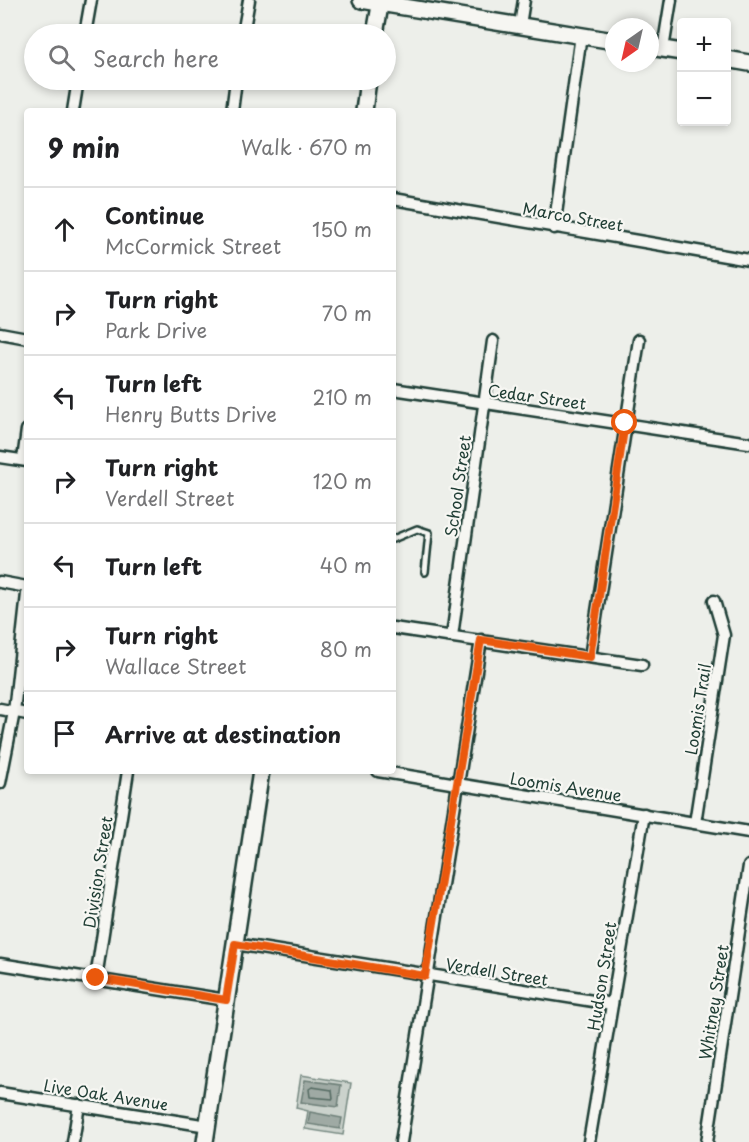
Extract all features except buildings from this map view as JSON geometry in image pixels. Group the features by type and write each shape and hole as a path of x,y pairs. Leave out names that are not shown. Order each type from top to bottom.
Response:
{"street":[{"path":"87,24 91,0"},
{"path":"245,24 249,0"},
{"path":"361,0 380,1 605,39"},
{"path":"520,25 524,0"},
{"path":"659,38 671,0"},
{"path":"377,24 380,1"},
{"path":"554,228 581,35"},
{"path":"659,48 677,51"},
{"path":"731,60 749,63"},
{"path":"74,108 77,90"},
{"path":"232,108 235,90"},
{"path":"364,108 367,90"},
{"name":"Marco Street","path":"396,200 749,260"},
{"path":"0,333 24,337"},
{"path":"590,657 639,340"},
{"name":"School Street","path":"452,636 493,341"},
{"name":"Cedar Street","path":"396,390 484,405 625,423 749,443"},
{"path":"0,457 24,461"},
{"path":"0,582 24,586"},
{"name":"Loomis Trail","path":"695,823 724,635 714,601"},
{"path":"0,783 14,712 24,621"},
{"path":"396,628 642,665"},
{"path":"401,1142 425,976 481,640"},
{"path":"0,709 24,714"},
{"name":"Division Street","path":"96,978 128,774"},
{"path":"205,1142 261,774"},
{"name":"Loomis Avenue","path":"396,774 749,832"},
{"name":"Hudson Street","path":"589,1142 644,814"},
{"name":"Whitney Street","path":"707,1142 749,866"},
{"name":"Verdell Street","path":"235,944 612,1004"},
{"path":"0,964 226,1000"},
{"name":"Live Oak Avenue","path":"0,1093 207,1126"},
{"path":"73,1142 79,1105"}],"lane":[{"path":"396,538 417,529 429,533 425,572"}],"shaded area":[{"path":"301,1075 351,1083 343,1135 305,1129 308,1111 296,1108"}],"water":[{"path":"305,1080 341,1085 338,1107 301,1102"},
{"path":"310,1112 342,1118 340,1129 308,1124"}],"route":[{"path":"96,978 226,1000 235,944 425,976 481,640 590,657 625,423"}]}
